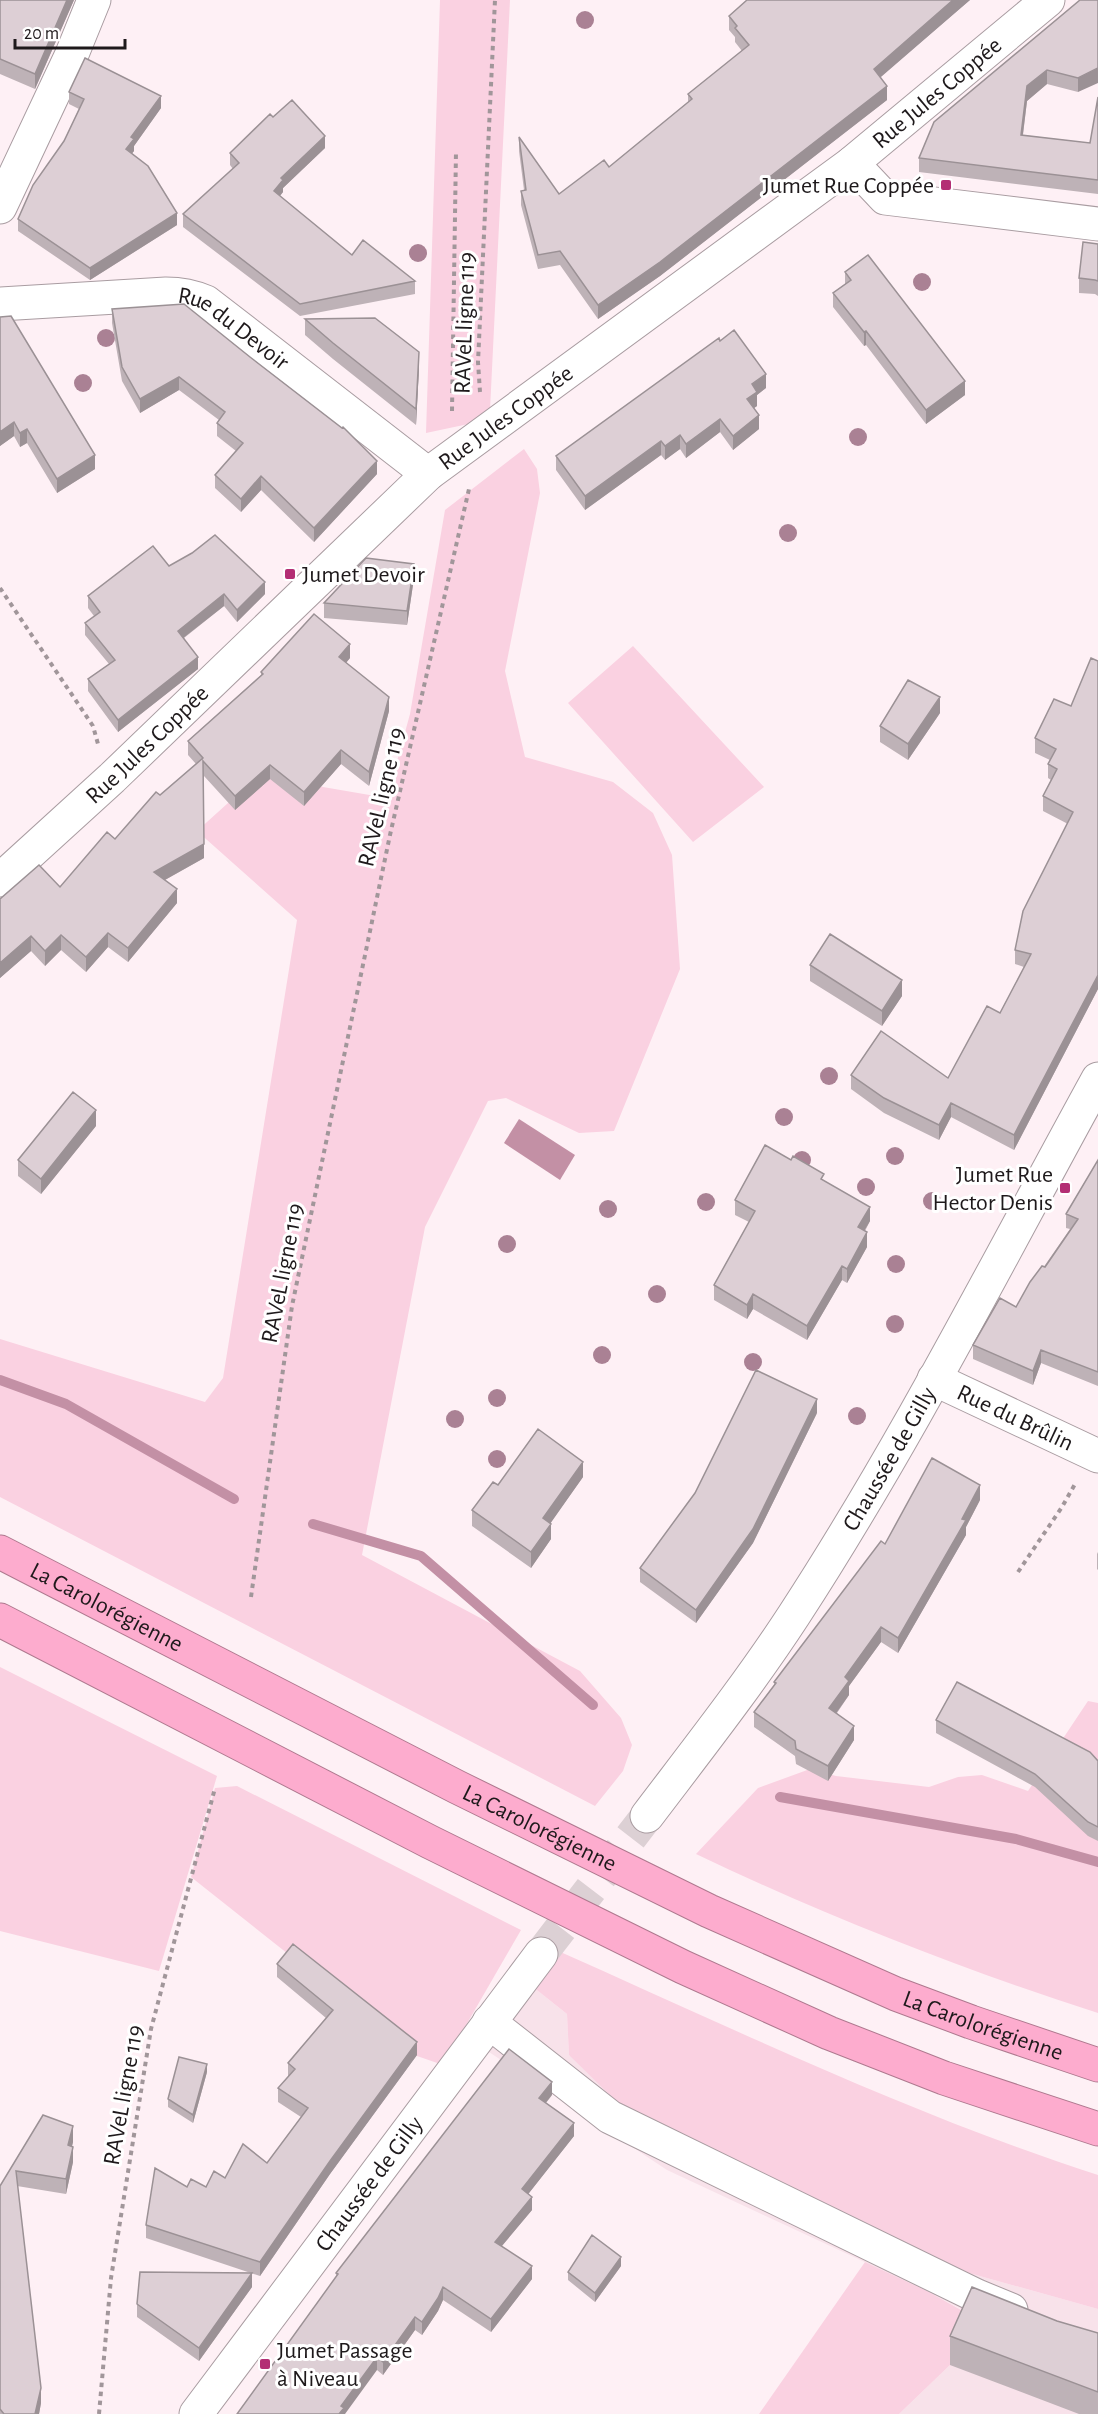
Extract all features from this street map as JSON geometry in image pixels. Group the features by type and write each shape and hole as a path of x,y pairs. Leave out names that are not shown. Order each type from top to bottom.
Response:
{"highway":[{"name":"La Carolorégienne","path":"0,1552 457,1787 708,1911 896,1994 1098,2065"},
{"path":"0,1620 430,1842 683,1967 829,2033 934,2074 1098,2129"}],"street":[{"path":"0,207 72,54 94,0"},
{"name":"Rue Jules Coppée","path":"0,880 112,778 428,474 852,163 1048,0"},
{"path":"852,163 885,198 1098,224"},
{"name":"Rue du Devoir","path":"0,304 166,294 184,294 194,297 206,302 428,474"},
{"name":"Chaussée de Gilly","path":"647,1816 794,1616 852,1523 934,1379 1098,1079"},
{"name":"Rue du Brûlin","path":"934,1379 1095,1455"},
{"name":"Chaussée de Gilly","path":"196,2414 541,1954"},
{"path":"489,2022 610,2117 977,2296 1042,2324"}],"path":[{"name":"RAVeL ligne 119","path":"251,1597 292,1306 390,835 473,472 468,446 480,411 478,362 495,0"},
{"path":"456,151 452,427 468,446"},
{"path":"0,588 93,726 112,778"},
{"path":"1018,1572 1095,1455"},
{"name":"RAVeL ligne 119","path":"99,2414 111,2278 151,2029 215,1788"}],"shaded area":[{"path":"440,0 510,0 490,410 492,419 426,433"},
{"path":"524,449 537,469 540,493 505,671 525,757 613,782 653,813 672,855 680,969 614,1131 579,1133 506,1098 488,1101 425,1227 362,1555 580,1671 621,1718 632,1745 623,1771 595,1806 0,1497 0,1339 205,1402 223,1378 297,920 197,831 268,767 323,787 387,798 410,714 445,510"},
{"path":"633,646 764,787 693,842 568,703"},
{"path":"519,1119 575,1155 560,1180 504,1143"},
{"path":"0,1667 217,1776 159,1971 0,1931"},
{"path":"1088,1701 1098,1703 1098,2013 894,1940 794,1899 696,1854 758,1788 810,1769 836,1776 929,1787 958,1777 982,1775 1028,1791"},
{"path":"237,1786 521,1930 443,2065 417,2056 191,1877 215,1788"},
{"path":"556,1950 824,2070 960,2126 1098,2175 1098,2309 969,2273 618,2103 569,2055 567,2014 523,1979"},
{"path":"523,1979 567,2014 569,2055 969,2273 1098,2309 1098,2414 899,2414 950,2365 972,2315 927,2291 667,2170 474,2042"},
{"path":"865,2262 927,2291 972,2316 950,2365 899,2414 759,2414"}],"building":[{"path":"0,0 67,0 35,74 0,59"},
{"path":"747,0 953,0 874,69 887,86 660,262 598,305 560,251 538,255 521,191 526,190 519,137 559,194 604,160 609,167 692,99 688,94 749,45 735,28 737,26 729,16"},
{"path":"1080,0 1098,0 1098,68 1078,78 1047,70 1027,86 1021,135 1090,143 1098,97 1098,180 919,158 934,122"},
{"path":"85,58 161,96 131,137 134,139 126,149 148,166 177,213 90,268 18,219 33,185 64,141 84,99 69,92"},
{"path":"292,100 325,136 281,178 283,180 274,191 352,255 363,240 415,281 300,304 183,214 239,163 230,153 270,114 273,117"},
{"path":"1083,242 1098,244 1098,281 1079,278"},
{"path":"868,255 965,381 926,410 866,331 864,332 833,293 851,280 845,272"},
{"path":"184,304 343,427 377,461 314,528 261,476 241,499 215,475 243,443 217,423 225,412 179,377 140,399 122,367 112,309"},
{"path":"11,316 95,455 57,479 27,429 20,433 14,422 0,432 0,317"},
{"path":"375,318 419,352 416,409 305,319"},
{"path":"734,330 766,374 752,384 757,392 747,399 759,415 733,436 720,419 686,444 680,435 665,446 661,441 585,496 556,456 719,338 720,341"},
{"path":"215,535 265,582 237,610 224,594 178,631 198,657 118,720 88,679 115,660 85,623 100,612 88,596 153,546 169,566 192,553"},
{"path":"366,558 414,564 407,611 324,603"},
{"path":"314,614 350,644 339,657 389,697 369,772 341,750 304,792 270,765 235,796 203,761 204,844 154,872 177,889 128,948 108,933 86,957 61,935 45,951 31,936 0,963 0,899 39,865 60,887 107,832 115,839 156,792 160,795 203,758 188,741 263,674 261,672"},
{"path":"1091,658 1098,661 1098,975 1014,1135 951,1103 939,1125 884,1098 851,1075 881,1031 948,1078 987,1006 1000,1013 1031,954 1015,950 1023,911 1073,812 1043,796 1057,769 1048,764 1056,749 1035,738 1054,699 1071,706"},
{"path":"908,680 940,697 908,744 880,726"},
{"path":"830,934 902,980 882,1011 810,965"},
{"path":"73,1092 96,1110 41,1179 18,1160"},
{"path":"765,1145 791,1160 793,1156 824,1174 821,1179 870,1207 858,1227 867,1232 847,1269 842,1266 807,1326 753,1294 747,1305 714,1285 755,1211 735,1200"},
{"path":"1098,1160 1098,1372 1041,1350 1033,1371 973,1345 1000,1298 1016,1307 1030,1282 1042,1266 1045,1267 1078,1219 1066,1214"},
{"path":"756,1370 817,1399 753,1529 696,1610 640,1568 695,1493"},
{"path":"538,1429 583,1462 543,1518 551,1524 531,1552 472,1510 493,1482 498,1485"},
{"path":"932,1458 980,1485 962,1519 966,1520 898,1638 881,1627 845,1677 849,1681 829,1708 854,1726 828,1766 796,1749 795,1741 754,1712 776,1683 774,1682 881,1541 885,1544"},
{"path":"957,1682 1090,1752 1098,1761 1098,1827 1088,1822 1035,1774 936,1720"},
{"path":"293,1944 417,2042 260,2262 146,2225 155,2168 187,2187 191,2179 206,2187 214,2171 225,2178 243,2144 267,2163 308,2108 278,2088 295,2069 288,2063 333,2010 277,1964"},
{"path":"509,2049 552,2082 539,2098 574,2123 522,2189 532,2197 495,2242 532,2266 491,2319 443,2287 422,2322 415,2317 383,2362 377,2357 341,2406 344,2408 339,2414 237,2414 338,2274 336,2273"},
{"path":"179,2057 207,2064 193,2115 168,2099"},
{"path":"43,2115 73,2126 68,2145 73,2147 66,2179 16,2171 41,2388 35,2414 4,2414 0,2409 0,2186"},
{"path":"592,2235 621,2257 595,2293 568,2272"},
{"path":"140,2272 252,2273 199,2348 137,2304"},
{"path":"972,2287 1057,2321 1098,2333 1098,2392 950,2336"}],"waterway":[{"path":"0,1380 66,1404 234,1499"},
{"path":"313,1524 421,1556 593,1705"},
{"path":"780,1797 1016,1839 1098,1862"}],"tunnel":[{"path":"541,1954 647,1816"}],"place":[{"name":"Jumet Rue Coppée","path":"946,185"},
{"name":"Jumet Devoir","path":"290,574"},
{"name":"Jumet Rue Hector Denis","path":"1065,1188"},
{"name":"Jumet Passage à Niveau","path":"265,2364"}]}
